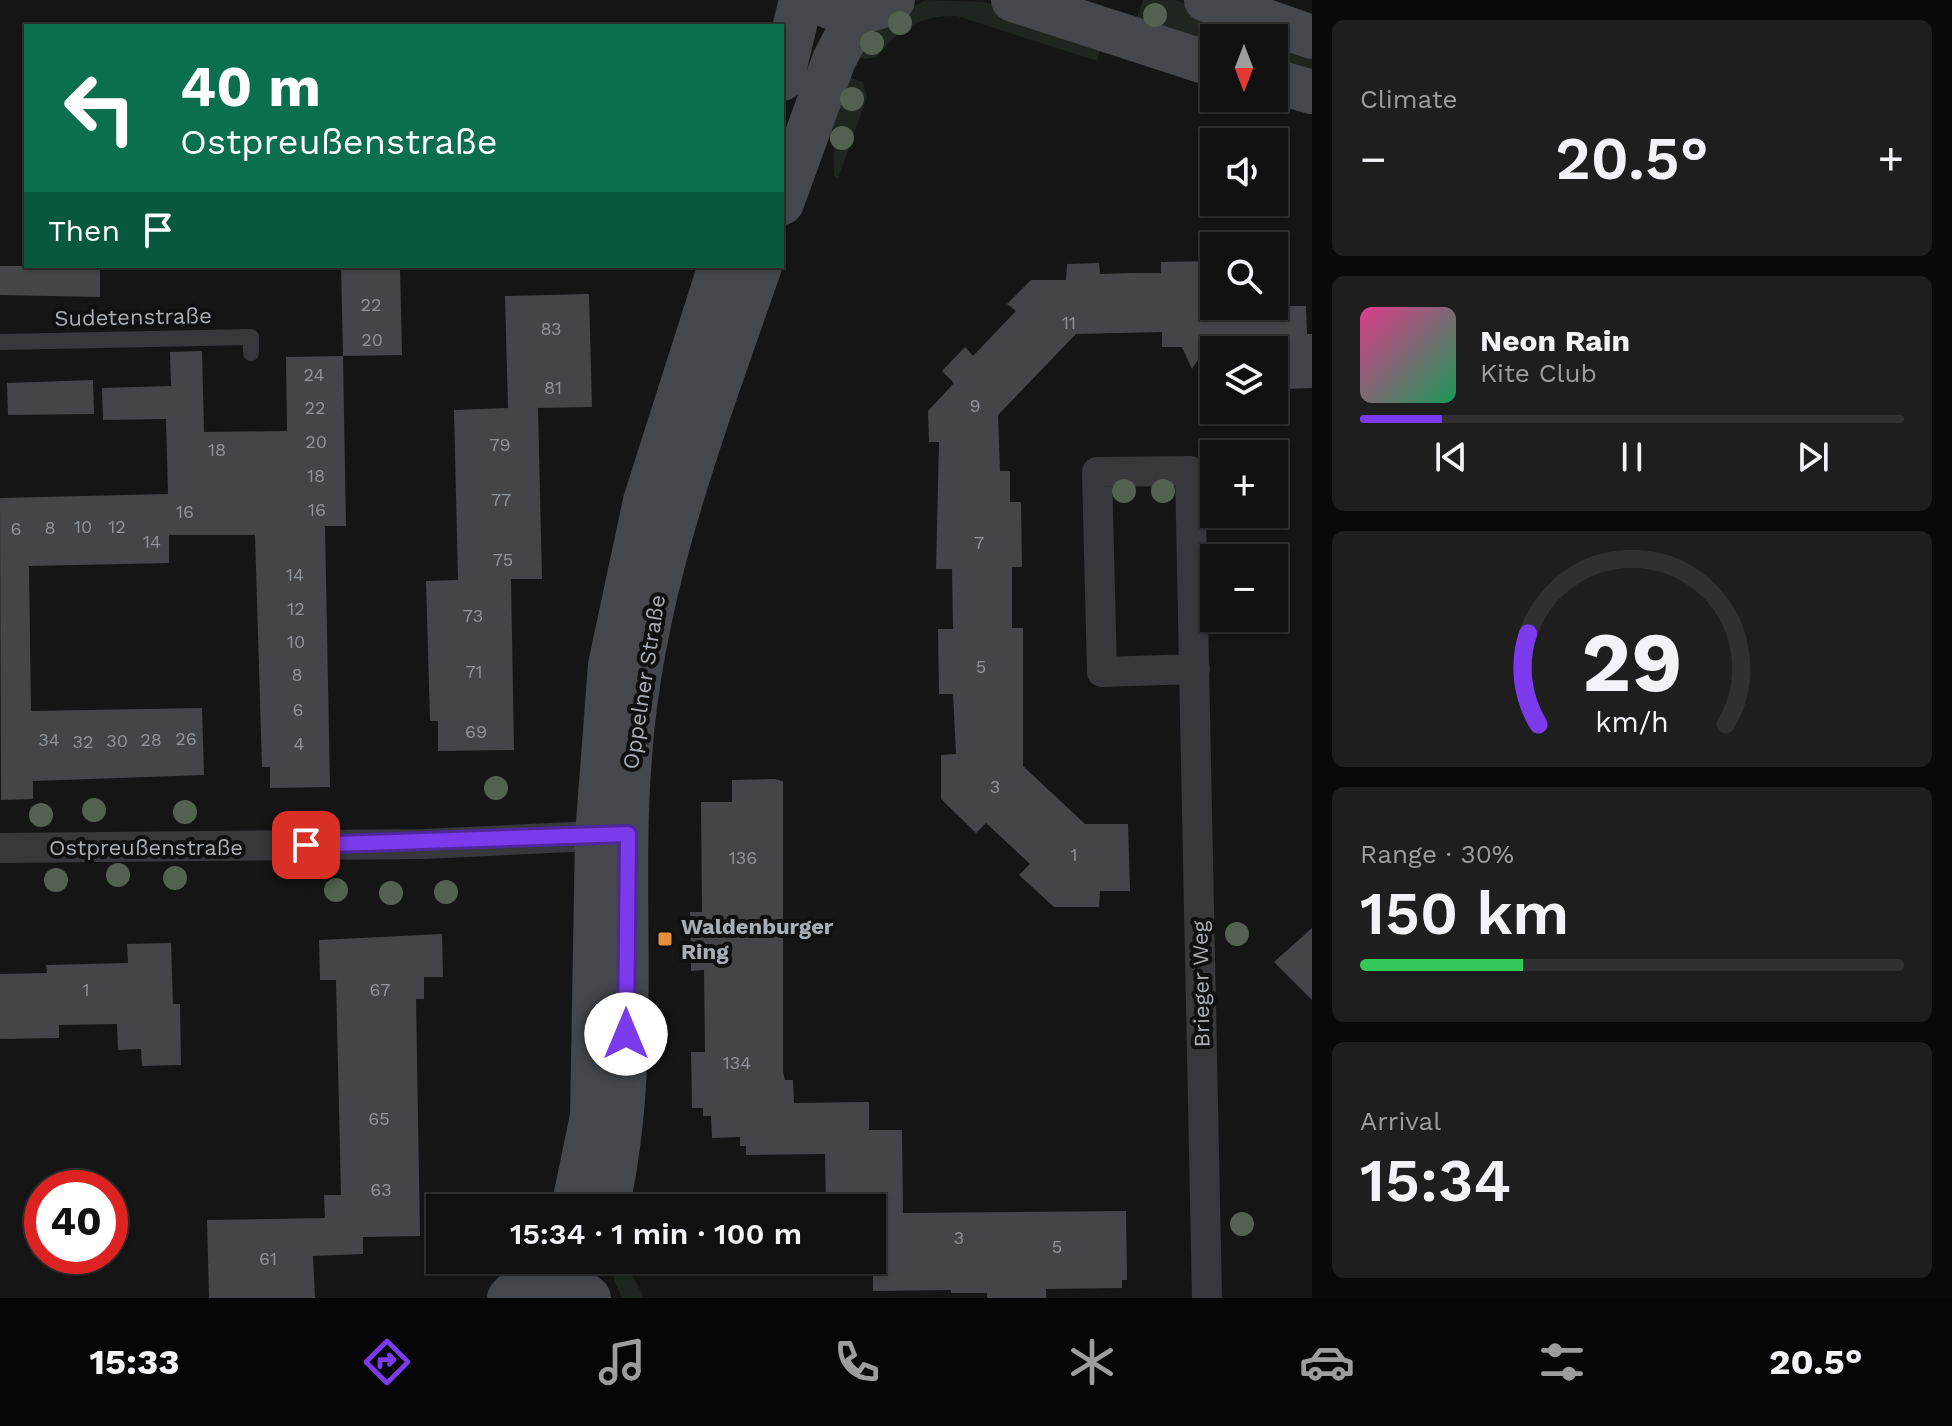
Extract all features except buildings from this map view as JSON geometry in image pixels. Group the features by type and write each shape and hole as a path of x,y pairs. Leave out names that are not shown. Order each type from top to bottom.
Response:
{"street":[{"path":"784,71 801,0"},
{"path":"816,0 838,10 876,6"},
{"path":"1013,0 1200,60"},
{"path":"1206,0 1312,37"},
{"path":"784,198 834,60 876,6"},
{"path":"1288,85 1312,92"},
{"name":"Oppelner Straße","path":"610,1194 618,1157 626,1034 612,835 610,665 639,531 719,268"},
{"name":"Oppelner Straße","path":"576,1194 592,1116 612,835 630,755 663,558 689,471 759,268"},
{"name":"Brieger Weg","path":"1195,669 1102,672 1097,472 1190,471 1195,669 1207,1298"},
{"name":"Ostpreußenstraße","path":"0,848 424,844 612,835"},
{"path":"536,1279 563,1281 589,1298 593,1274"}],"lane":[{"name":"Sudetenstraße","path":"0,342 251,337 251,353"}],"shaded area":[{"path":"926,0 985,2 1102,43 1097,61 957,16 933,18 912,25 893,38 877,57 866,59 850,54 869,30"},
{"path":"1143,0 1175,0 1244,24 1200,24 1200,50 1133,28"},
{"path":"1288,40 1312,48 1312,81 1288,75"},
{"path":"842,75 863,82 867,97 838,179 834,177 833,111"},
{"path":"613,1274 632,1274 644,1298 622,1298"}],"place":[{"name":"Waldenburger Ring","path":"665,939"}],"route":[{"path":"306,845 424,844 628,834 626,1034"}]}
